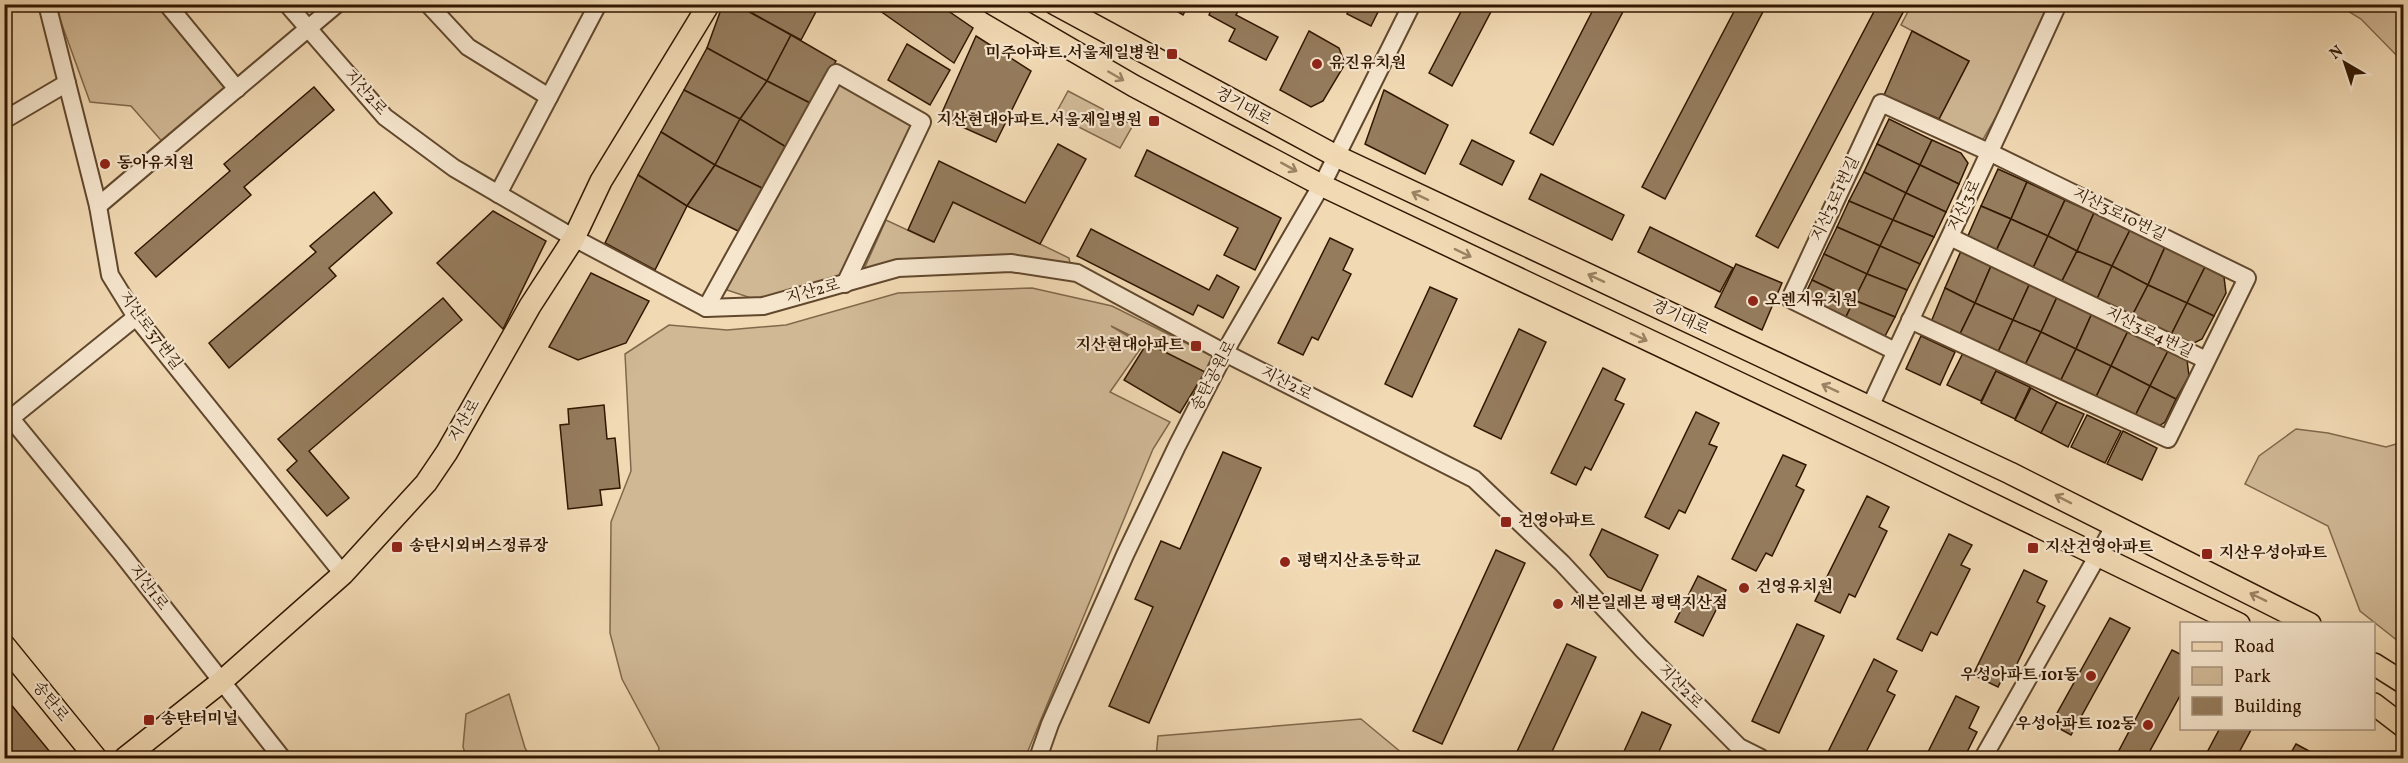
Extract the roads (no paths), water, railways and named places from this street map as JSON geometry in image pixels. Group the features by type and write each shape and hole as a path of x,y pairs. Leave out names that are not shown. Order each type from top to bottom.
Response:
{"main road":[{"name":"지산로","path":"124,759 221,681 343,574 426,483 447,452 530,306 574,238 601,182 709,4"},
{"name":"경기대로","path":"993,4 1134,86 1321,185 1892,455 2235,622"},
{"name":"경기대로","path":"1055,4 1336,156 2010,473 2306,622"},
{"name":"송탄로","path":"4,645 96,759"},
{"path":"2375,665 2403,683"},
{"path":"2375,706 2403,727"}],"street":[{"name":"지산로37번길","path":"47,4 98,206 110,276 136,317 343,574"},
{"path":"166,4 237,89"},
{"name":"지산2로","path":"287,4 385,117 454,168 574,238 706,308 763,306 898,268 1011,263 1077,273 1225,353 1474,479 1562,563 1642,649 1739,747 1761,759"},
{"path":"98,206 337,4"},
{"path":"428,4 468,47 549,97"},
{"path":"498,194 598,4"},
{"name":"송탄공원로","path":"1038,759 1050,724 1125,555 1177,446 1225,353 1321,185 1412,4"},
{"name":"지산3로","path":"1870,407 1991,153 2058,4"},
{"path":"706,308 836,73 922,122 845,284"},
{"path":"4,120 67,82"},
{"name":"지산3로1번길","path":"1895,351 1790,298 1881,103 1991,153"},
{"name":"지산3로10번길","path":"1991,153 2247,278 2206,360"},
{"name":"지산3로4번길","path":"1910,320 2168,439 2206,360 1950,237"},
{"name":"지산1로","path":"136,317 8,414 282,759"},
{"path":"1983,759 2115,525"}],"place":[{"name":"미주아파트.서울제일병원","path":"1172,54"},
{"name":"유진유치원","path":"1317,64"},
{"name":"지산현대아파트.서울제일병원","path":"1154,121"},
{"name":"동아유치원","path":"105,164"},
{"name":"오렌지유치원","path":"1753,301"},
{"name":"지산현대아파트","path":"1196,346"},
{"name":"건영아파트","path":"1506,522"},
{"name":"송탄시외버스정류장","path":"397,547"},
{"name":"지산건영아파트","path":"2033,548"},
{"name":"지산우성아파트","path":"2207,554"},
{"name":"평택지산초등학교","path":"1285,562"},
{"name":"건영유치원","path":"1744,588"},
{"name":"세븐일레븐 평택지산점","path":"1558,604"},
{"name":"우성아파트 101동","path":"2091,676"},
{"name":"송탄터미널","path":"149,720"},
{"name":"우성아파트 102동","path":"2148,725"}]}
